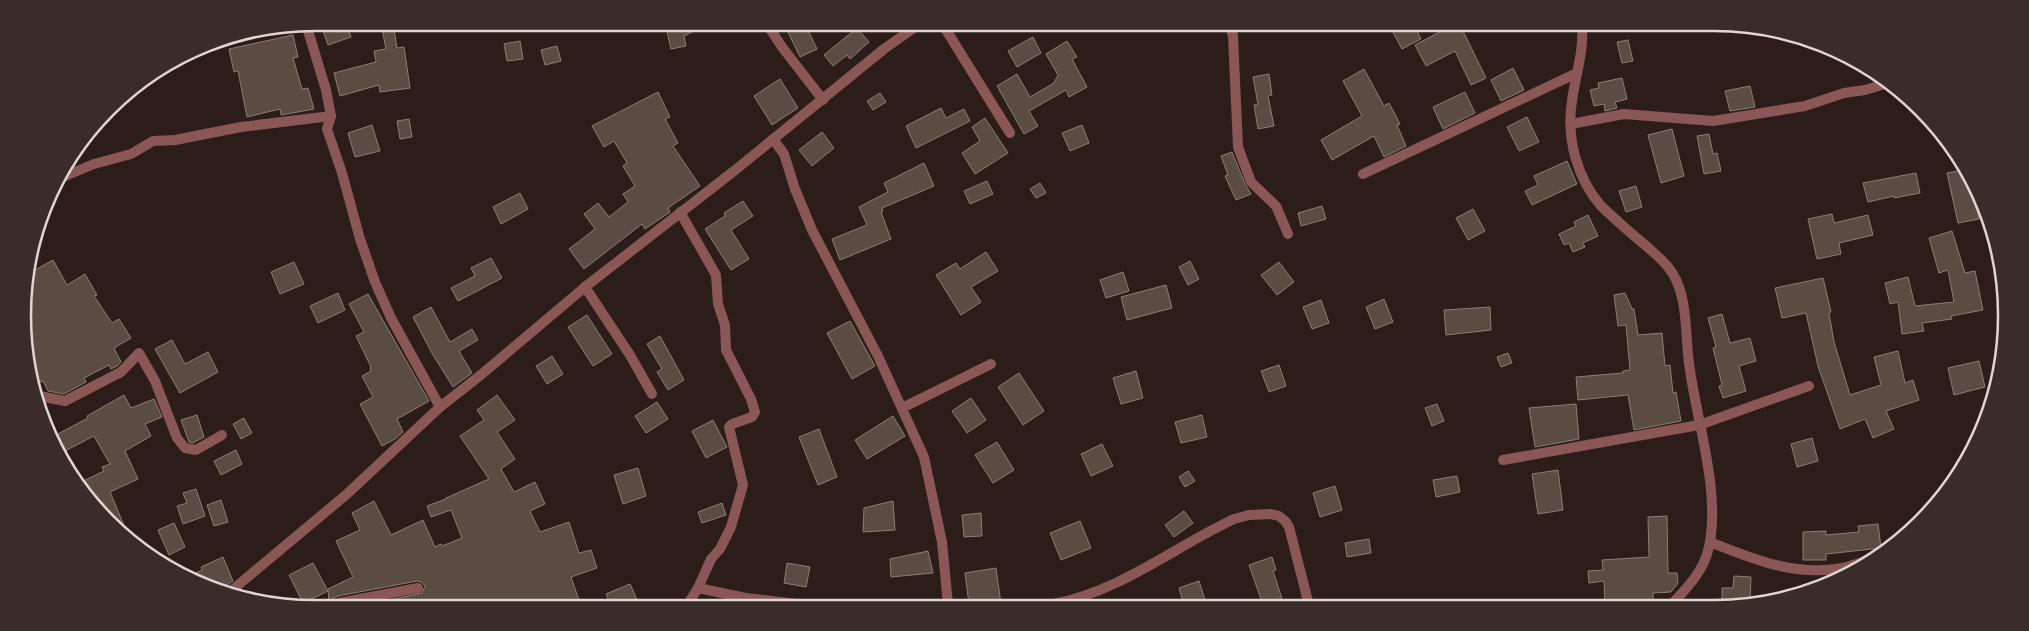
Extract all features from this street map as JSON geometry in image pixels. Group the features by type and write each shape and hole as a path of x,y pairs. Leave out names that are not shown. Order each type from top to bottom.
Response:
{"street":[{"path":"308,31 326,90 331,116 327,128 366,258 391,318 440,407"},
{"path":"772,31 823,100"},
{"path":"234,588 346,494 440,407 482,374 584,287 823,100 884,49 910,31"},
{"path":"947,31 1010,133"},
{"path":"1232,31 1238,147 1251,182 1276,206 1288,234"},
{"path":"1582,31 1577,73 1571,103 1571,124 1577,162 1583,180 1601,206 1672,272 1680,288 1699,426 1712,498 1710,542 1704,564 1693,583 1676,600"},
{"path":"1364,174 1577,73"},
{"path":"1571,124 1624,114 1713,121 1805,106 1844,93 1880,85"},
{"path":"68,175 94,164 131,154 153,141 175,140 241,127 331,116"},
{"path":"773,139 784,154 795,189 812,230 878,356 924,457 942,542 948,600"},
{"path":"680,212 716,275 718,304 725,325 726,350 751,399 755,412 752,417 732,424 729,427 743,485 731,527 720,548 711,559 690,600"},
{"path":"584,287 630,355 652,394"},
{"path":"43,397 65,401 121,372 139,353 155,381 177,438 185,448 196,450 222,435"},
{"path":"902,408 991,364"},
{"path":"1503,460 1699,426 1809,386"},
{"path":"1068,600 1083,596 1138,572 1234,519 1249,515 1271,514 1279,516 1289,528 1308,600"},
{"path":"1710,542 1760,562 1795,569 1818,570 1845,567"},
{"path":"355,600 418,588"},
{"path":"698,588 763,600"}],"building":[{"path":"323,31 349,31 351,37 328,45"},
{"path":"383,31 394,31 397,48 404,47 410,88 380,92 379,85 340,96 334,73 376,62 374,51 386,49"},
{"path":"667,31 694,31 684,36 686,46 671,49"},
{"path":"787,31 808,31 817,49 800,57"},
{"path":"853,31 860,31 869,42 850,59 847,55 833,66 824,55"},
{"path":"1392,31 1417,31 1421,39 1402,49"},
{"path":"1441,31 1463,31 1486,78 1471,85 1455,51 1426,66 1415,45"},
{"path":"293,35 298,57 293,58 302,89 308,88 314,109 281,115 280,109 247,117 238,71 234,72 229,49"},
{"path":"1033,37 1041,53 1017,67 1008,51"},
{"path":"1628,40 1633,61 1622,63 1617,42"},
{"path":"520,41 523,59 507,61 504,44"},
{"path":"1067,41 1077,57 1072,59 1087,87 1069,97 1066,90 1029,111 1038,126 1024,134 997,86 1017,74 1030,97 1054,83 1058,75 1046,54"},
{"path":"557,46 561,61 545,65 541,50"},
{"path":"1513,68 1524,90 1501,101 1491,80"},
{"path":"1364,69 1384,106 1389,103 1400,124 1397,125 1406,146 1384,157 1374,136 1332,160 1321,140 1362,116 1343,81"},
{"path":"1269,74 1272,95 1268,96 1274,126 1258,129 1254,105 1258,104 1253,77"},
{"path":"1622,78 1627,99 1615,102 1617,108 1605,111 1604,104 1594,106 1590,90 1599,88 1598,83"},
{"path":"780,79 798,108 772,125 754,96"},
{"path":"1750,86 1755,107 1730,111 1725,91"},
{"path":"658,92 670,117 665,119 678,143 673,146 700,186 668,208 670,212 645,229 642,224 584,269 569,249 595,229 584,214 598,203 609,217 628,202 623,194 635,186 623,166 627,163 614,141 604,147 592,126"},
{"path":"1465,92 1475,113 1443,129 1433,107"},
{"path":"880,93 886,102 873,110 867,101"},
{"path":"941,108 946,118 964,109 970,121 916,148 906,126"},
{"path":"1527,117 1539,142 1519,151 1507,127"},
{"path":"985,118 1008,153 975,174 962,153 980,141 972,127"},
{"path":"409,119 412,137 400,139 397,121"},
{"path":"372,125 380,151 355,157 348,133"},
{"path":"1082,125 1089,143 1070,151 1062,133"},
{"path":"1672,129 1684,176 1661,183 1648,135"},
{"path":"822,132 834,148 812,166 799,150"},
{"path":"1709,134 1713,154 1717,153 1721,171 1704,174 1697,136"},
{"path":"1232,152 1251,194 1236,200 1225,176 1228,175 1221,156"},
{"path":"1567,161 1577,184 1532,205 1525,191 1538,185 1534,176"},
{"path":"924,163 934,186 882,208 883,211 881,212 891,239 840,260 832,239 867,225 859,207 888,192 884,183"},
{"path":"1959,171 1976,207 1979,219 1958,223 1947,173"},
{"path":"1916,173 1920,193 1868,202 1863,183"},
{"path":"987,181 993,194 970,204 964,191"},
{"path":"1040,183 1046,193 1036,198 1030,189"},
{"path":"1636,186 1642,207 1626,212 1619,191"},
{"path":"520,193 528,209 501,224 493,207"},
{"path":"743,201 753,216 731,230 749,259 731,270 705,229 725,216 724,213"},
{"path":"1322,206 1326,219 1301,226 1298,213"},
{"path":"1473,209 1485,231 1468,240 1456,218"},
{"path":"1832,214 1834,223 1868,215 1873,235 1839,243 1841,254 1817,259 1808,219"},
{"path":"1588,215 1598,236 1583,243 1585,247 1573,252 1569,243 1564,245 1559,234 1576,226 1574,222"},
{"path":"1952,231 1965,273 1975,271 1983,310 1951,316 1952,319 1922,323 1924,331 1902,334 1898,302 1890,304 1885,283 1908,277 1915,306 1954,302 1948,270 1939,273 1929,238"},
{"path":"986,252 998,271 971,287 981,302 961,315 936,275 956,263 960,269"},
{"path":"491,258 502,278 458,301 451,288 475,276 471,268"},
{"path":"53,260 67,285 85,274 97,295 94,296 112,323 119,319 131,338 114,348 121,362 117,366 111,369 109,365 84,378 86,382 64,394 48,391 43,381 40,382 34,353 31,316 35,270"},
{"path":"1190,261 1199,279 1188,285 1179,267"},
{"path":"294,262 304,284 280,294 271,272"},
{"path":"1279,262 1294,282 1277,295 1261,275"},
{"path":"1123,272 1129,291 1106,298 1100,280"},
{"path":"1823,278 1831,312 1829,313 1834,342 1850,395 1881,385 1874,357 1898,351 1905,383 1913,380 1919,400 1886,411 1894,429 1873,438 1865,419 1840,429 1818,366 1806,313 1782,318 1775,288"},
{"path":"1166,285 1172,308 1127,320 1121,297"},
{"path":"338,293 345,310 318,323 310,306"},
{"path":"1625,293 1632,309 1634,309 1638,335 1662,333 1665,366 1670,365 1673,393 1676,392 1681,421 1634,430 1628,395 1578,400 1576,377 1623,373 1623,371 1630,370 1626,325 1618,326 1614,295"},
{"path":"368,294 429,401 397,419 403,432 382,446 360,404 373,397 362,376 371,371 371,367 356,336 364,332 349,304"},
{"path":"1384,299 1393,322 1375,329 1366,307"},
{"path":"1321,300 1329,323 1312,329 1303,307"},
{"path":"431,307 450,342 472,329 478,340 459,351 472,373 453,387 413,317"},
{"path":"1490,307 1491,330 1446,335 1444,310"},
{"path":"1722,314 1730,343 1750,338 1756,361 1739,366 1746,391 1723,398 1719,386 1722,385 1713,348 1716,347 1708,318"},
{"path":"587,315 612,354 593,366 568,327"},
{"path":"850,321 875,366 852,379 827,333"},
{"path":"660,336 684,380 668,390 657,372 662,369 647,344"},
{"path":"172,340 185,364 208,352 218,372 180,393 155,349"},
{"path":"1508,353 1512,363 1501,367 1497,357"},
{"path":"552,356 563,374 547,384 536,366"},
{"path":"1979,361 1985,387 1954,395 1948,368"},
{"path":"1279,365 1286,386 1269,392 1261,371"},
{"path":"1136,371 1143,398 1121,404 1113,378"},
{"path":"1019,373 1044,411 1023,425 998,387"},
{"path":"124,395 131,408 154,399 162,417 145,424 151,436 125,451 138,479 110,492 124,525 102,503 84,481 104,471 102,467 110,464 94,436 66,451 58,434 88,418 87,416"},
{"path":"497,395 515,420 497,432 515,459 501,469 514,492 535,482 545,504 530,511 540,532 569,522 579,553 591,550 597,568 571,577 579,600 390,600 422,593 425,586 417,581 338,596 333,600 329,600 328,589 353,577 336,541 360,530 352,513 374,501 391,535 423,520 435,547 462,538 451,510 431,517 427,506 489,479 460,436 484,420 477,410"},
{"path":"971,398 986,420 967,433 952,411"},
{"path":"657,402 668,419 646,433 635,416"},
{"path":"1437,404 1444,421 1432,426 1425,408"},
{"path":"1576,404 1579,439 1535,447 1529,408"},
{"path":"197,415 204,437 193,443 189,442 181,420"},
{"path":"1202,415 1207,437 1181,443 1175,422"},
{"path":"893,416 905,436 867,459 855,440"},
{"path":"244,418 252,433 241,439 233,424"},
{"path":"713,420 727,447 706,458 692,431"},
{"path":"819,429 837,477 818,485 799,437"},
{"path":"1812,438 1818,461 1797,467 1791,444"},
{"path":"997,442 1014,470 993,483 975,455"},
{"path":"1102,444 1113,466 1091,476 1081,454"},
{"path":"236,450 242,464 221,475 214,461"},
{"path":"638,468 646,496 623,504 614,475"},
{"path":"1558,470 1563,510 1538,514 1532,474"},
{"path":"1188,471 1195,481 1185,487 1179,477"},
{"path":"1457,476 1460,492 1436,497 1433,480"},
{"path":"1335,486 1342,510 1320,517 1313,493"},
{"path":"196,489 205,516 183,524 177,506 187,503 183,493"},
{"path":"221,500 228,522 214,526 207,505"},
{"path":"893,501 895,530 863,532 864,508"},
{"path":"722,503 726,515 702,523 698,512"},
{"path":"1184,511 1193,523 1174,537 1165,525"},
{"path":"981,513 982,536 964,537 962,515"},
{"path":"1667,516 1668,573 1677,573 1678,583 1671,592 1653,593 1653,600 1605,600 1604,581 1589,583 1588,571 1603,570 1602,560 1649,557 1648,517"},
{"path":"1080,521 1091,548 1061,560 1050,533"},
{"path":"174,523 185,547 169,555 158,530"},
{"path":"1878,524 1881,545 1876,549 1826,554 1826,560 1803,560 1803,532 1826,531 1826,535 1859,532 1858,526"},
{"path":"1369,539 1371,553 1347,557 1345,543"},
{"path":"928,551 933,573 891,577 890,559"},
{"path":"223,557 233,581 226,586 196,573 202,570 201,567"},
{"path":"1272,557 1276,570 1273,571 1282,600 1261,600 1249,565"},
{"path":"313,563 328,591 310,600 301,599 289,575"},
{"path":"787,563 810,567 806,587 784,583"},
{"path":"996,568 1000,600 968,600 965,573"},
{"path":"1734,576 1751,577 1750,597 1722,600 1722,588 1733,588"},
{"path":"1199,581 1205,600 1183,600 1179,588"},
{"path":"630,584 637,600 608,600 606,594"}]}
